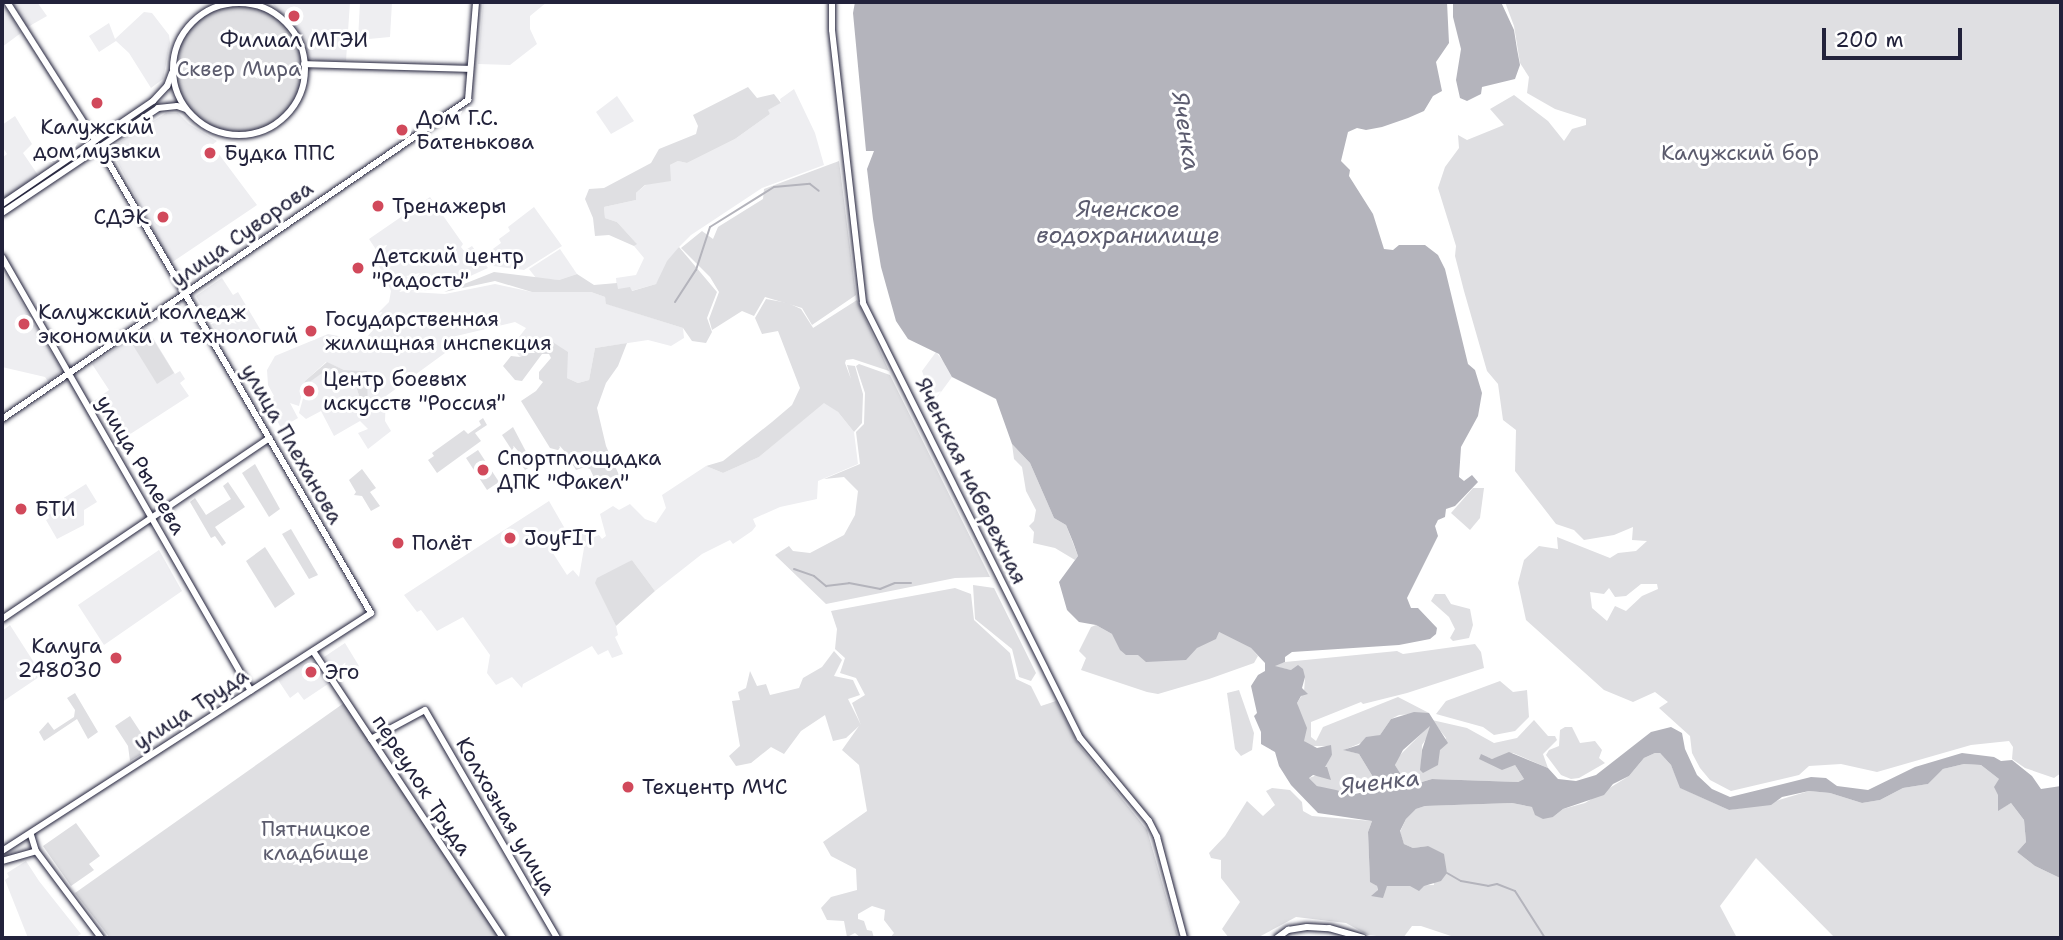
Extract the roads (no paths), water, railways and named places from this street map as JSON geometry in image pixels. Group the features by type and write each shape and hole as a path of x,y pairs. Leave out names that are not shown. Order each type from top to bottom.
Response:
{"street":[{"name":"улица Плеханова","path":"7,2 97,143 371,613"},
{"path":"2,213 158,97 173,71 181,37 195,19 218,6 244,2 255,4 279,16"},
{"path":"173,71 176,90 188,110 199,121 222,132 234,134 260,131 272,125 291,108 302,85 304,64 299,42 265,2"},
{"path":"304,64 470,69 476,2"},
{"name":"Яченская набережная","path":"832,2 832,30 863,303 1080,738 1149,821 1157,837 1184,938"},
{"name":"улица Суворова","path":"2,419 468,100 470,69"},
{"path":"2,204 97,143 158,108 177,106 188,110"},
{"name":"улица Рылеева","path":"2,257 251,691"},
{"path":"2,620 269,438"},
{"name":"улица Труда","path":"2,851 371,613"},
{"name":"переулок Труда","path":"313,651 503,938"},
{"name":"Колхозная улица","path":"371,739 425,710 556,938"},
{"path":"30,835 36,851 101,938"},
{"path":"2,860 36,851"},
{"path":"1277,938 1288,930 1307,927 1329,928 1363,938"}],"water":[{"name":"Яченское водохранилище","path":"855,2 1447,2 1449,43 1436,62 1442,91 1433,96 1424,111 1408,118 1382,127 1366,130 1357,128 1348,132 1341,161 1350,170 1349,176 1373,214 1384,249 1393,250 1399,245 1425,245 1438,255 1445,269 1468,364 1475,370 1482,393 1478,416 1461,447 1459,477 1464,481 1472,475 1478,482 1455,506 1446,509 1445,517 1438,520 1435,526 1438,536 1407,598 1411,608 1418,608 1437,628 1436,634 1430,639 1399,645 1292,652 1285,657 1285,662 1275,666 1291,670 1298,665 1303,669 1305,677 1302,688 1308,694 1301,696 1297,703 1307,728 1304,741 1317,748 1331,745 1332,755 1325,767 1331,780 1313,775 1309,778 1317,786 1355,794 1364,792 1359,788 1368,787 1373,777 1359,754 1343,750 1359,745 1366,737 1380,735 1391,719 1414,712 1429,713 1448,743 1440,750 1438,765 1423,773 1420,770 1422,750 1430,726 1403,750 1395,765 1408,786 1432,779 1518,782 1524,779 1515,765 1502,770 1479,759 1481,754 1492,759 1509,752 1548,768 1558,779 1576,781 1596,775 1651,732 1671,727 1682,733 1685,749 1697,775 1712,789 1730,797 1811,777 1826,778 1837,786 1868,790 1915,767 1962,753 1994,757 2001,761 2012,760 2032,776 2041,789 2061,786 2061,883 2060,878 2035,866 2017,852 2026,842 2024,820 2011,803 1998,811 1998,795 1994,787 1999,779 1981,765 1964,764 1943,769 1928,784 1903,788 1880,800 1862,803 1830,793 1809,791 1782,797 1771,805 1729,810 1680,788 1671,765 1660,753 1655,753 1644,758 1629,776 1613,784 1604,795 1563,809 1553,817 1543,819 1535,815 1532,807 1512,803 1425,806 1416,809 1406,819 1400,831 1404,844 1413,848 1428,846 1444,854 1447,873 1441,881 1424,886 1419,891 1410,886 1387,886 1383,898 1371,896 1378,890 1377,886 1370,882 1368,832 1372,821 1318,813 1291,785 1279,766 1275,752 1261,744 1261,732 1254,716 1257,713 1251,686 1258,675 1265,671 1265,663 1251,648 1219,632 1216,639 1197,648 1186,660 1146,662 1138,655 1126,655 1120,650 1112,634 1096,625 1079,622 1067,610 1059,582 1078,556 1073,542 1066,525 1054,518 1030,463 1012,444 996,399 952,377 939,354 908,339 896,321 881,267 873,219 867,169 874,151 866,151 853,13"},
{"path":"1453,2 1501,2 1514,30 1520,65 1515,79 1482,87 1481,94 1467,101 1460,98 1456,80 1461,49 1453,17"}],"waterway":[{"path":"675,302 696,270 710,227 774,187 810,184 819,191"},
{"path":"794,569 814,576 826,586 849,583 880,589 895,583 911,583"},
{"path":"1447,873 1461,881 1488,886 1497,884 1515,891 1545,938"}],"place":[{"name":"Филиал МГЭИ","path":"294,16"},
{"name":"Калужский дом музыки","path":"97,103"},
{"name":"Дом Г.С. Батенькова","path":"402,130"},
{"name":"Будка ППС","path":"210,153"},
{"name":"Тренажеры","path":"378,206"},
{"name":"СДЭК","path":"163,217"},
{"name":"Детский центр \"Радость\"","path":"358,268"},
{"name":"Калужский колледж экономики и технологий","path":"24,324"},
{"name":"Государственная жилищная инспекция","path":"311,331"},
{"name":"Центр боевых искусств \"Россия\"","path":"309,391"},
{"name":"Спортплощадка ДПК \"Факел\"","path":"483,470"},
{"name":"БТИ","path":"21,509"},
{"name":"JoyFIT","path":"510,538"},
{"name":"Полёт","path":"398,543"},
{"name":"Калуга 248030","path":"116,658"},
{"name":"Эго","path":"311,672"},
{"name":"Техцентр МЧС","path":"628,787"}],"park label":[{"name":"Сквер Мира","path":"239,69"},
{"name":"Калужский бор","path":"1740,153"},
{"name":"Пятницкое кладбище","path":"316,841"}],"water label":[{"name":"Яченка","path":"1186,131"},
{"name":"Яченка","path":"1380,782"}]}
